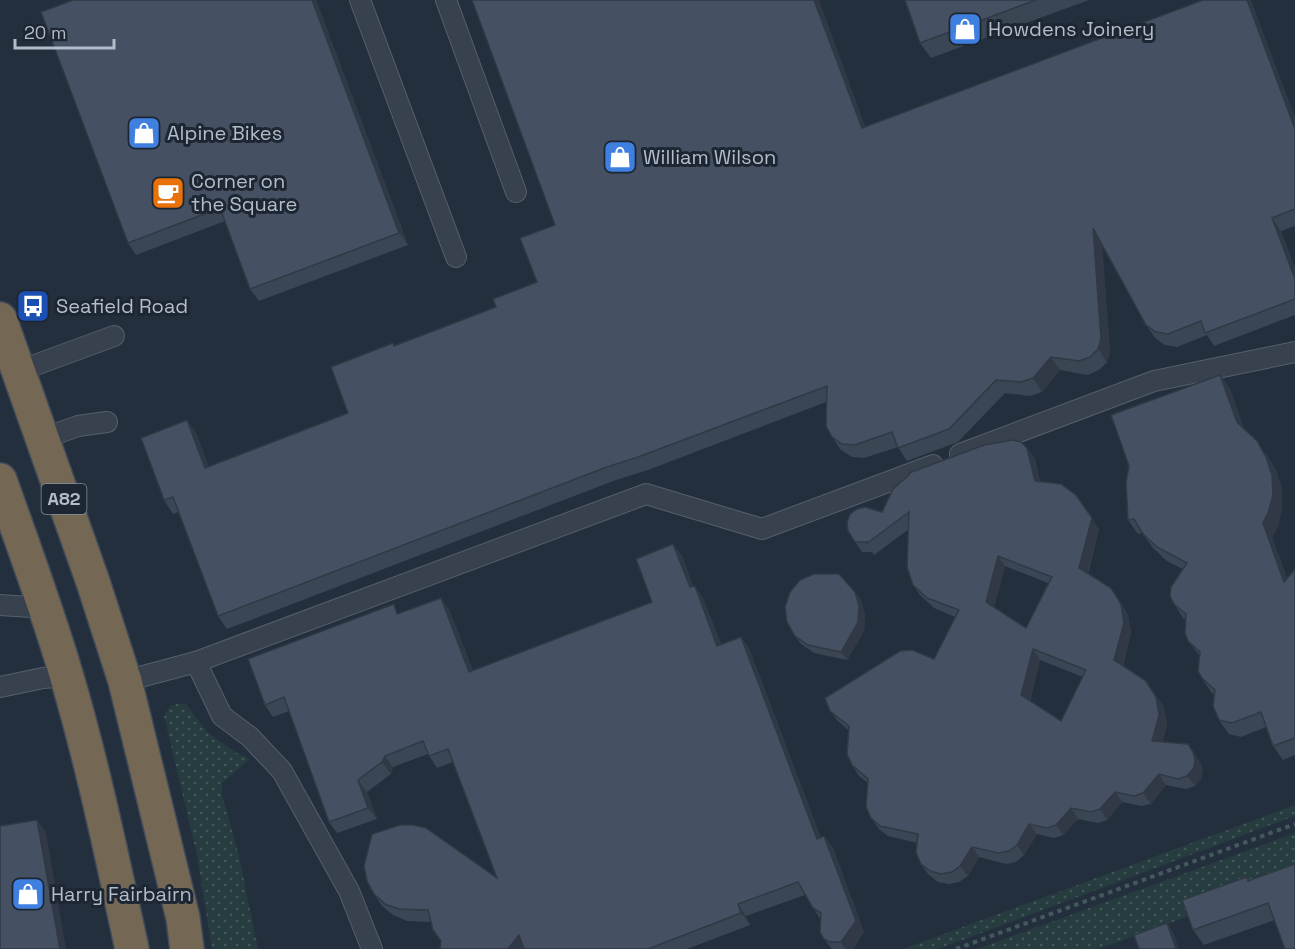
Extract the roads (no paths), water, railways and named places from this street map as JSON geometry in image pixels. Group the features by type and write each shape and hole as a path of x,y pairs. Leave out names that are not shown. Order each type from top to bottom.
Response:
{"highway":[{"name":"A82","path":"0,319 93,582 125,681 183,918 187,949"},
{"name":"A82","path":"0,480 46,608 67,676 91,764 132,949"}],"lane":[{"path":"360,0 456,257"},
{"path":"446,0 516,192"},
{"path":"19,371 114,336"},
{"path":"125,681 196,662 646,494 762,530 1154,381 1295,352"},
{"path":"42,439 78,426 107,422"},
{"path":"0,605 46,608"},
{"path":"196,662 222,716 250,737 282,771 349,891 372,949"},
{"path":"0,687 43,678 67,676"}],"place":[{"name":"Howdens Joinery","path":"965,29"},
{"name":"Alpine Bikes","path":"144,133"},
{"name":"William Wilson","path":"620,157"},
{"name":"Corner on the Square","path":"168,193"},
{"name":"Seafield Road","path":"33,306"},
{"name":"Harry Fairbairn","path":"28,894"}]}
